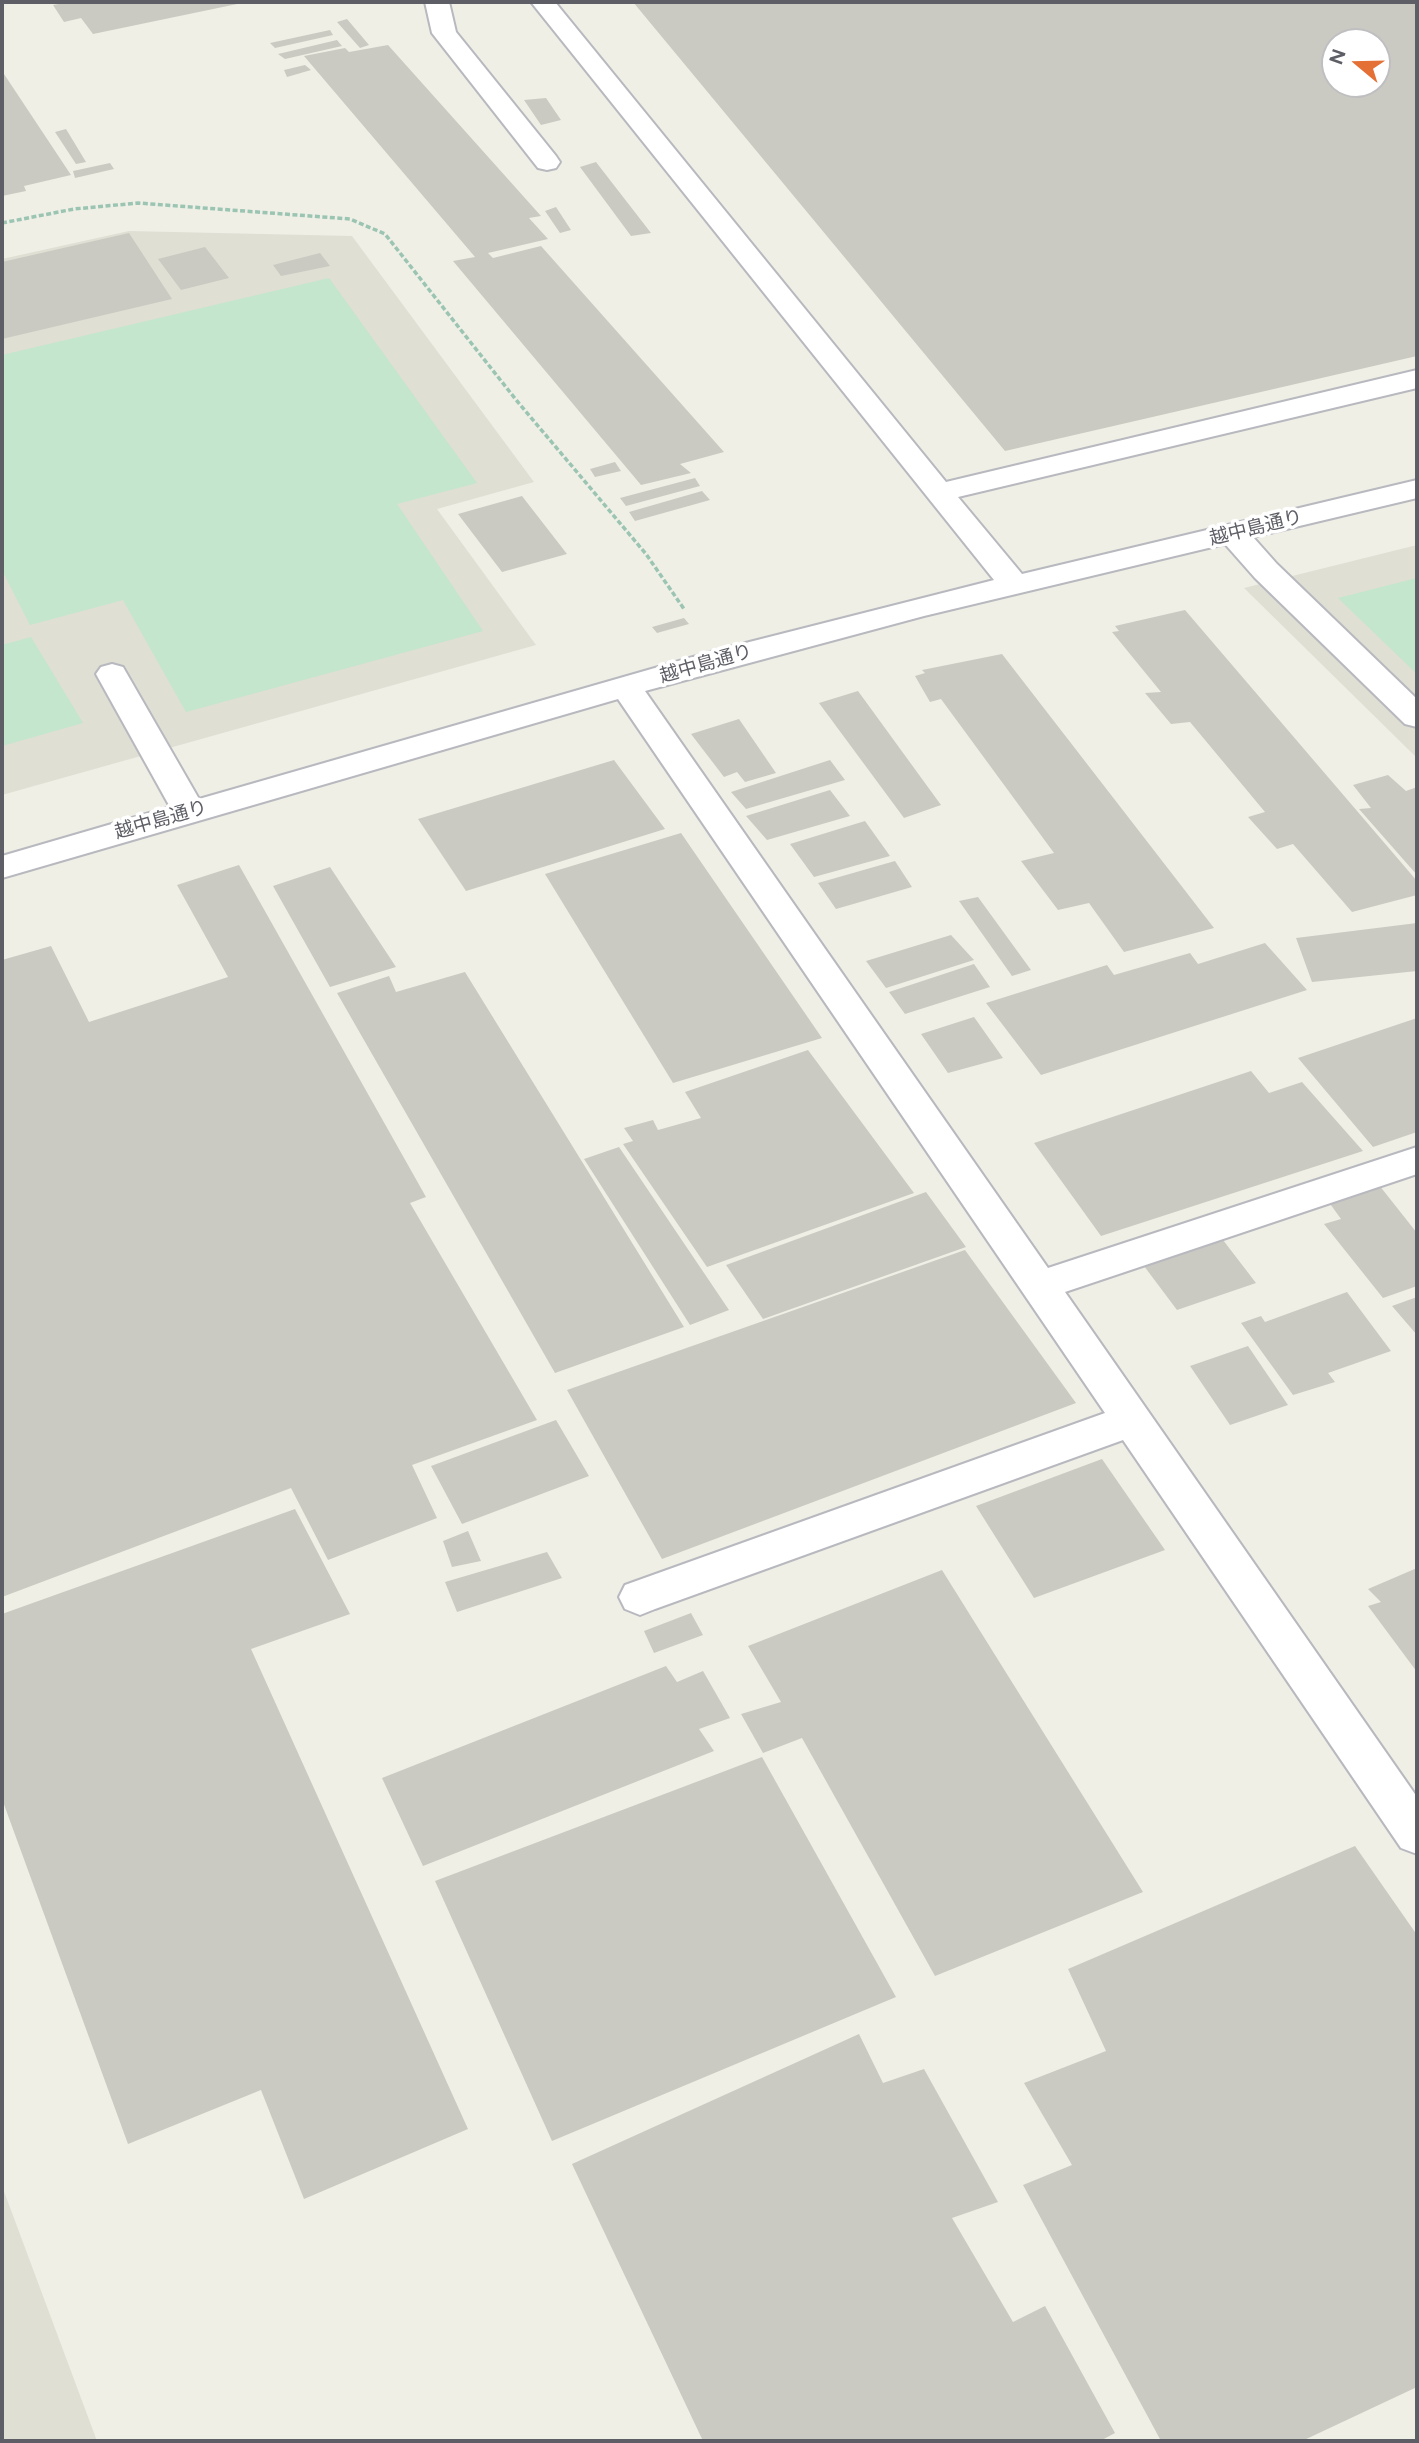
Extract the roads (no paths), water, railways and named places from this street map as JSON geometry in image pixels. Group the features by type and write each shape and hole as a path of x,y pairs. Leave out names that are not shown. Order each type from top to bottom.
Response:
{"street":[{"path":"437,2 444,33 548,162"},
{"path":"544,2 1015,586"},
{"path":"940,492 1417,379"},
{"name":"越中島通り","path":"2,867 725,657 1417,489"},
{"path":"1233,534 1266,570 1417,718"},
{"path":"112,674 189,812"},
{"path":"625,686 1417,1834"},
{"path":"1039,1286 1417,1160"},
{"path":"640,1597 1132,1420"}]}
